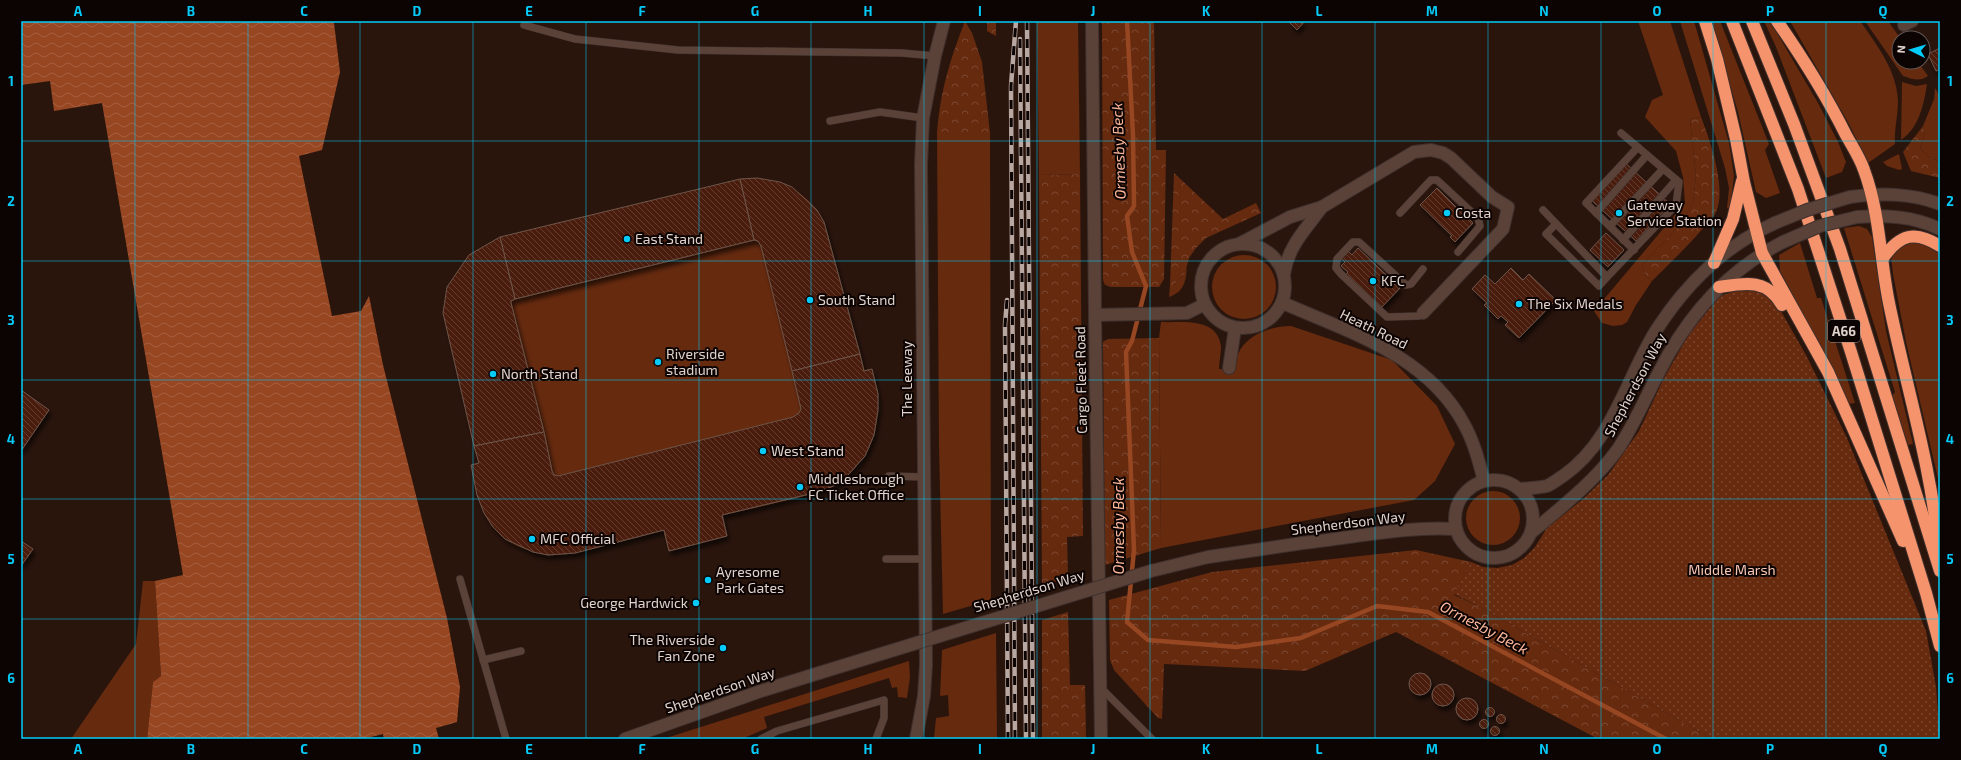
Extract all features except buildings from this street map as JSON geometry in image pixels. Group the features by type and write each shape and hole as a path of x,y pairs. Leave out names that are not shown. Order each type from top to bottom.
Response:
{"highway":[{"path":"1705,21 1726,96 1743,176 1762,253"},
{"name":"A66","path":"1732,21 1798,189 1851,352 1926,593 1940,646"},
{"name":"A66","path":"1752,21 1794,124 1840,249 1940,571"},
{"path":"1777,21 1802,57 1841,124 1864,169 1876,216 1894,330 1936,512 1940,564"},
{"path":"1714,263 1733,219 1743,176"},
{"path":"1883,258 1892,244 1906,236 1925,238 1940,246"},
{"name":"A66","path":"1762,253 1828,372 1926,593"},
{"path":"1718,287 1745,283 1757,284 1773,292 1798,334 1812,345"}],"street":[{"name":"The Leeway","path":"916,739 924,696 926,665 921,165 923,118 935,56 944,21"},
{"name":"Cargo Fleet Road","path":"1092,21 1094,315 1101,739"},
{"path":"1322,207 1294,242 1286,260 1284,274 1286,288 1282,303 1275,315 1263,324 1249,328 1235,328 1223,323 1212,315 1205,304 1201,288 1203,272 1211,258 1224,248 1239,244 1290,217 1322,207 1404,157 1414,152 1424,150 1443,153 1451,158 1492,197 1508,207 1503,229 1423,313"},
{"name":"Shepherdson Way","path":"1520,489 1548,485 1582,460 1602,436 1639,363 1669,312 1681,296 1714,263 1735,245 1756,232 1775,223 1807,210 1850,197 1871,194 1912,195 1940,204"},
{"name":"Shepherdson Way","path":"625,739 761,691 1151,570 1208,557 1303,543 1433,528 1455,529 1468,549 1481,557 1494,559 1511,556 1523,547 1533,531 1570,501 1618,450 1638,415 1657,374 1681,332 1718,287 1762,253 1782,242 1820,226 1857,217 1876,216 1908,218 1924,222 1940,229"},
{"path":"1239,244 1254,245 1267,250 1278,261 1284,274"},
{"name":"Heath Road","path":"1282,303 1384,347 1405,360 1433,382 1450,402 1464,423 1473,442 1484,481"},
{"path":"1094,315 1187,313 1205,304"},
{"path":"1229,368 1235,328"},
{"path":"1455,529 1454,520 1457,507 1463,496 1475,484 1484,481 1497,480 1510,483 1520,489 1529,500 1534,519 1533,531"}],"lane":[{"path":"524,25 575,38 678,50 902,53 935,56"},
{"path":"830,121 880,112 923,118"},
{"path":"1556,224 1546,234 1599,286 1676,205 1678,182 1621,133"},
{"path":"1634,250 1586,203 1638,147"},
{"path":"1596,213 1647,155"},
{"path":"1610,226 1663,169"},
{"path":"1400,213 1430,180 1437,180 1478,218 1480,226 1458,252"},
{"path":"1623,240 1676,180"},
{"path":"1543,210 1607,277"},
{"path":"1423,269 1411,284 1406,285 1359,242 1353,242 1337,259 1336,268 1340,274 1387,317 1419,316 1423,313"},
{"path":"889,476 923,477"},
{"path":"886,559 924,559"},
{"path":"460,579 506,739"},
{"path":"483,660 521,651"},
{"path":"1101,688 1152,739"},
{"path":"761,739 777,731 884,700 884,718 876,739"}],"green space":[{"path":"965,21 972,33 982,62 990,133 937,133 938,118 946,76"},
{"path":"987,21 996,21 996,36 987,31"},
{"path":"1037,21 1078,21 1080,174 1039,175"},
{"path":"1102,21 1154,21 1156,150 1166,150 1164,279 1159,287 1111,287 1105,285 1103,280"},
{"path":"1638,21 1670,21 1701,117 1690,119 1696,176 1693,203 1680,225 1642,265 1645,275 1652,281 1627,322 1622,325 1613,326 1602,323 1594,311 1685,203 1683,177 1676,151 1645,117 1652,100 1663,95"},
{"path":"1680,21 1694,21 1729,143 1734,176 1730,209 1727,208 1729,188 1725,168"},
{"path":"1711,21 1720,21 1769,144 1765,150 1780,193 1766,198 1756,192 1738,112"},
{"path":"1764,21 1770,21 1818,103 1838,142 1846,162 1842,172 1826,178 1776,47"},
{"path":"1790,21 1860,21 1885,59 1897,90 1898,107 1895,144 1868,163 1849,124"},
{"path":"1865,21 1888,21 1894,30 1891,30 1891,59"},
{"path":"1899,70 1924,70 1928,76 1922,79 1913,79 1903,76"},
{"path":"1902,82 1916,86 1927,84 1920,115 1912,129 1901,140"},
{"path":"1935,88 1940,96 1940,162 1928,156 1920,148 1925,132 1923,126 1934,99"},
{"path":"1701,117 1709,138 1716,164 1720,191 1719,202 1716,212 1712,218 1652,281 1645,275 1642,265 1680,225 1693,203 1696,176 1690,119"},
{"path":"1923,126 1925,132 1920,148 1928,156 1940,162 1940,178 1911,171 1903,152"},
{"path":"937,133 990,133 991,600 943,614 939,446"},
{"path":"1899,154 1902,169 1899,170 1887,166 1883,162"},
{"path":"1174,173 1223,219 1256,203 1261,213 1206,238 1189,258 1185,273 1174,285 1170,285"},
{"path":"1080,174 1083,536 1067,537 1068,577 1042,587 1039,175"},
{"name":"Riverside stadium","path":"757,178 788,186 796,191 812,204 824,222 864,370 872,369 875,382 877,396 877,421 870,445 864,457 848,475 834,486 794,499 723,515 727,536 669,551 663,530 617,543 565,553 540,553 518,547 499,534 484,512 479,501 471,465 479,463 443,313 447,287 469,255 500,237 740,179"},
{"path":"1859,226 1867,229 1872,237 1886,331 1913,444 1908,445 1892,396 1895,392 1844,228"},
{"path":"1919,241 1940,252 1940,487 1906,342 1891,256 1903,244"},
{"path":"1800,243 1817,298 1821,298 1855,403 1848,404 1825,355 1780,271 1779,255"},
{"path":"1244,255 1262,261 1270,269 1276,287 1270,305 1262,313 1244,319 1226,313 1218,305 1212,287 1218,269 1226,261"},
{"path":"1187,267 1185,281 1181,289 1169,297 1170,285 1174,285 1185,273"},
{"name":"Middle Marsh","path":"1744,288 1755,289 1774,299 1806,355 1847,438 1926,631 1936,687 1940,739 1712,739 1480,607 1454,594 1471,562 1483,567 1497,568 1512,565 1524,558 1535,547 1547,528 1583,499 1608,475 1639,431 1664,378 1689,334 1720,296"},
{"path":"1161,322 1189,322 1206,326 1213,331 1218,337 1221,347 1219,369 1235,370 1238,354 1247,342 1260,333 1283,326 1291,326 1392,360 1437,406 1455,444 1435,481 1414,500 1161,548 1159,338"},
{"path":"1159,338 1161,548 1105,565 1103,342 1108,339"},
{"path":"1488,491 1498,491 1512,499 1518,508 1520,518 1518,528 1512,537 1498,545 1488,545 1478,540 1471,533 1466,523 1466,513 1471,503 1478,496"},
{"path":"1416,550 1471,562 1454,595 1480,607 1712,739 1598,739 1396,632 1305,671 1164,664 1162,719 1158,718 1114,670 1110,660 1109,600 1212,572"},
{"path":"143,581 155,581 161,676 153,682 147,739 71,739 136,644"},
{"path":"1068,612 1070,685 1085,685 1086,739 1042,739 1042,620"},
{"path":"996,633 997,739 934,739 936,718 949,716 948,695 940,696 942,650"},
{"path":"909,661 910,677 907,698 898,697 897,687 892,688 889,678 764,717 767,728 742,739 663,739"}],"water":[{"path":"21,21 332,21 334,23 340,72 322,150 299,156 332,316 361,311 369,296 383,365 447,618 460,687 457,722 436,728 439,739 384,739 383,734 363,739 147,739 153,682 161,676 155,581 183,575 102,103 54,111 50,81 21,85"}],"waterway":[{"name":"Ormesby Beck","path":"1127,21 1133,135 1134,206 1127,216 1132,252 1146,286 1132,341 1126,352 1134,550 1127,622 1148,640 1236,647 1301,638 1377,606 1428,612 1666,739"}],"railway":[{"path":"1015,739 1011,86 1016,21"},
{"path":"1027,21 1033,739"},
{"path":"1020,39 1026,739"},
{"path":"1007,300 1005,325 1008,739"}],"place":[{"name":"Costa","path":"1447,213"},
{"name":"Gateway Service Station","path":"1619,213"},
{"name":"East Stand","path":"627,239"},
{"name":"KFC","path":"1373,281"},
{"name":"South Stand","path":"810,300"},
{"name":"The Six Medals","path":"1519,304"},
{"name":"Riverside stadium","path":"658,362"},
{"name":"North Stand","path":"493,374"},
{"name":"West Stand","path":"763,451"},
{"name":"Middlesbrough FC Ticket Office","path":"800,487"},
{"name":"MFC Official","path":"532,539"},
{"name":"Ayresome Park Gates","path":"708,580"},
{"name":"George Hardwick","path":"696,603"},
{"name":"The Riverside Fan Zone","path":"723,648"}]}
